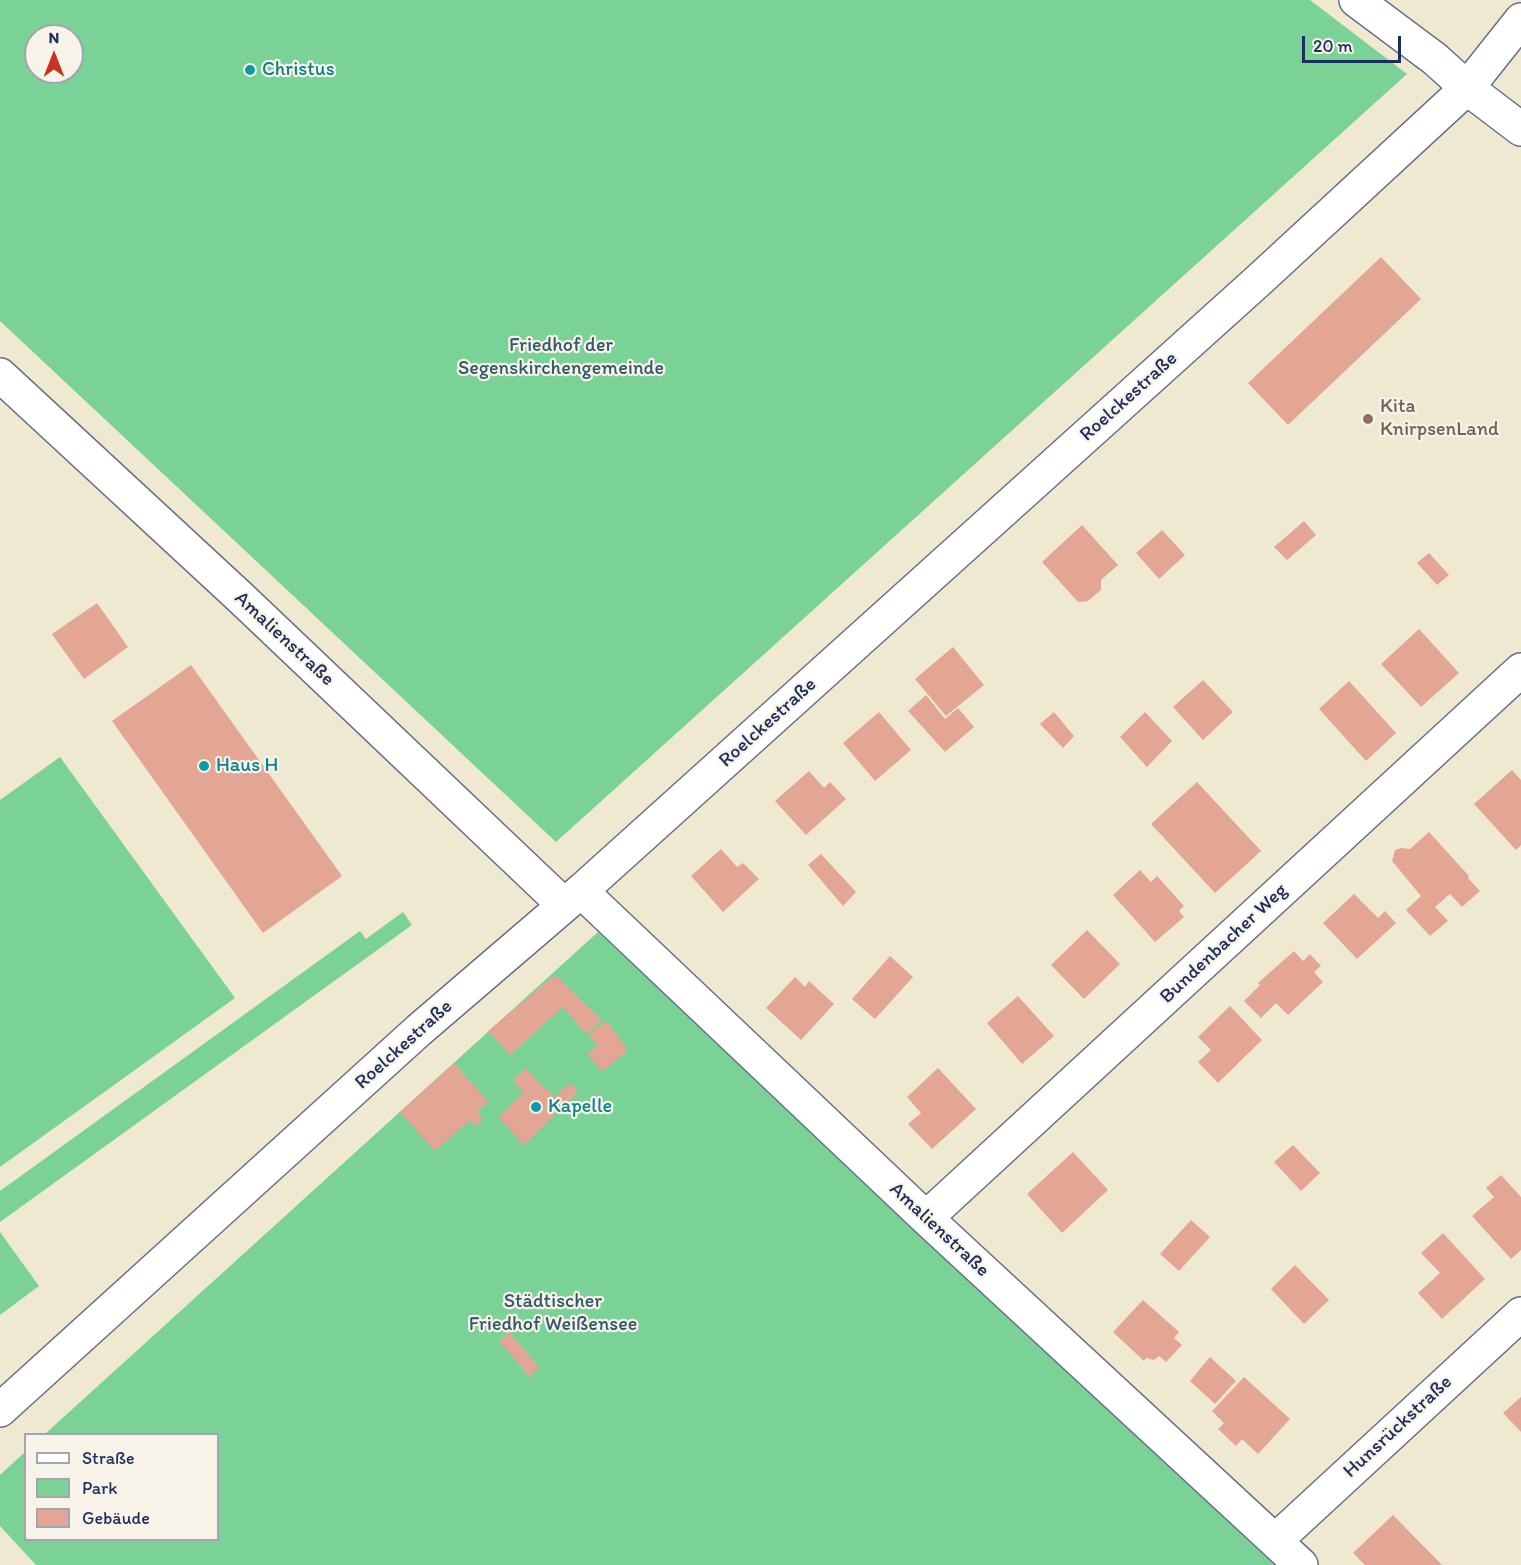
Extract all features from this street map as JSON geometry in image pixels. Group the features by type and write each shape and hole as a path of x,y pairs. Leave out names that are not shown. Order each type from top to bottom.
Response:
{"street":[{"path":"1356,0 1435,59 1467,88 1521,129"},
{"name":"Roelckestraße","path":"0,1410 412,1037 573,898 1251,288 1467,88 1521,20"},
{"name":"Amalienstraße","path":"0,375 241,598 926,1218 1301,1565"},
{"name":"Bundenbacher Weg","path":"926,1218 1521,670"},
{"name":"Hunsrückstraße","path":"1275,1541 1521,1314"}],"green space":[{"name":"Friedhof der Segenskirchengemeinde","path":"0,0 1310,0 1407,74 556,842 0,321"},
{"path":"60,757 235,998 0,1167 0,800"},
{"path":"403,912 412,925 0,1222 0,1191 360,931 366,939"},
{"name":"Städtischer Friedhof Weißensee","path":"598,932 1275,1565 36,1565 0,1526 0,1475 24,1453 24,1541 219,1541 219,1433 46,1433"},
{"path":"0,1232 39,1286 0,1315"}],"building":[{"path":"1381,257 1421,299 1288,425 1248,383"},
{"path":"1304,521 1316,535 1287,560 1274,547"},
{"path":"1082,525 1118,565 1101,580 1101,590 1088,601 1078,602 1042,562"},
{"path":"1162,530 1185,555 1159,579 1136,553"},
{"path":"1429,553 1449,575 1437,585 1417,563"},
{"path":"97,603 128,647 84,679 52,634"},
{"path":"1419,629 1459,673 1421,707 1381,664"},
{"path":"953,647 984,685 946,716 915,679"},
{"name":"Haus H","path":"191,665 342,876 263,933 112,721"},
{"path":"1203,680 1233,712 1203,740 1173,707"},
{"path":"1349,681 1396,733 1366,761 1319,709"},
{"path":"926,695 945,719 958,708 974,727 945,752 908,711"},
{"path":"879,712 911,750 875,781 843,743"},
{"path":"1054,712 1074,736 1063,748 1040,724"},
{"path":"1145,712 1172,741 1147,767 1120,737"},
{"path":"1512,770 1521,780 1521,845 1516,850 1474,804"},
{"path":"809,771 824,788 830,782 846,799 806,835 775,801"},
{"path":"1197,782 1261,851 1215,893 1151,824"},
{"path":"1429,832 1480,891 1462,907 1450,894 1435,907 1448,921 1430,936 1406,910 1421,896 1392,861 1395,850 1410,849"},
{"path":"721,849 737,867 743,863 759,879 723,912 691,876"},
{"path":"821,854 856,892 843,906 808,865"},
{"path":"1140,870 1151,882 1157,876 1184,906 1179,911 1184,917 1155,942 1113,895"},
{"path":"1354,894 1378,918 1385,911 1396,923 1357,959 1323,923"},
{"path":"1087,930 1120,964 1084,999 1051,965"},
{"path":"1294,951 1303,961 1310,954 1321,966 1314,972 1323,982 1288,1015 1276,1003 1261,1018 1244,1001 1260,985 1258,983"},
{"path":"890,956 913,977 875,1019 852,999"},
{"path":"555,975 602,1020 586,1034 563,1007 510,1055 488,1031"},
{"path":"795,977 805,987 809,981 834,1004 801,1040 766,1008"},
{"path":"1018,996 1054,1036 1022,1064 987,1023"},
{"path":"1230,1006 1262,1040 1218,1083 1198,1062 1211,1050 1198,1037"},
{"path":"607,1021 628,1051 602,1071 587,1054 598,1045 588,1034"},
{"path":"454,1063 489,1102 477,1112 483,1119 475,1126 470,1120 435,1151 400,1112"},
{"name":"Kapelle","path":"526,1068 545,1089 551,1092 553,1098 571,1083 578,1092 524,1145 498,1117 524,1093 513,1080"},
{"path":"938,1068 976,1109 932,1149 908,1124 921,1113 907,1097"},
{"path":"1293,1145 1320,1173 1301,1191 1274,1162"},
{"path":"1073,1152 1108,1190 1062,1233 1027,1194"},
{"path":"1501,1175 1521,1197 1521,1250 1511,1259 1472,1216 1494,1197 1486,1188"},
{"path":"1191,1220 1210,1237 1179,1271 1160,1254"},
{"path":"1443,1233 1485,1279 1442,1319 1418,1293 1440,1273 1421,1253"},
{"path":"1295,1265 1329,1300 1304,1324 1271,1289"},
{"path":"1143,1300 1179,1332 1174,1338 1182,1345 1166,1362 1159,1356 1154,1360 1146,1358 1144,1361 1113,1332"},
{"path":"509,1332 539,1367 530,1377 499,1341"},
{"path":"1210,1357 1236,1381 1215,1404 1190,1381"},
{"path":"1244,1377 1290,1419 1258,1454 1242,1439 1236,1446 1218,1429 1224,1423 1212,1411"},
{"path":"1521,1397 1521,1432 1503,1413"},
{"path":"1393,1515 1442,1565 1365,1565 1353,1553"}],"place":[{"name":"Christus","path":"250,70"},
{"name":"Kita KnirpsenLand","path":"1368,419"},
{"name":"Haus H","path":"204,766"},
{"name":"Kapelle","path":"536,1107"}]}
